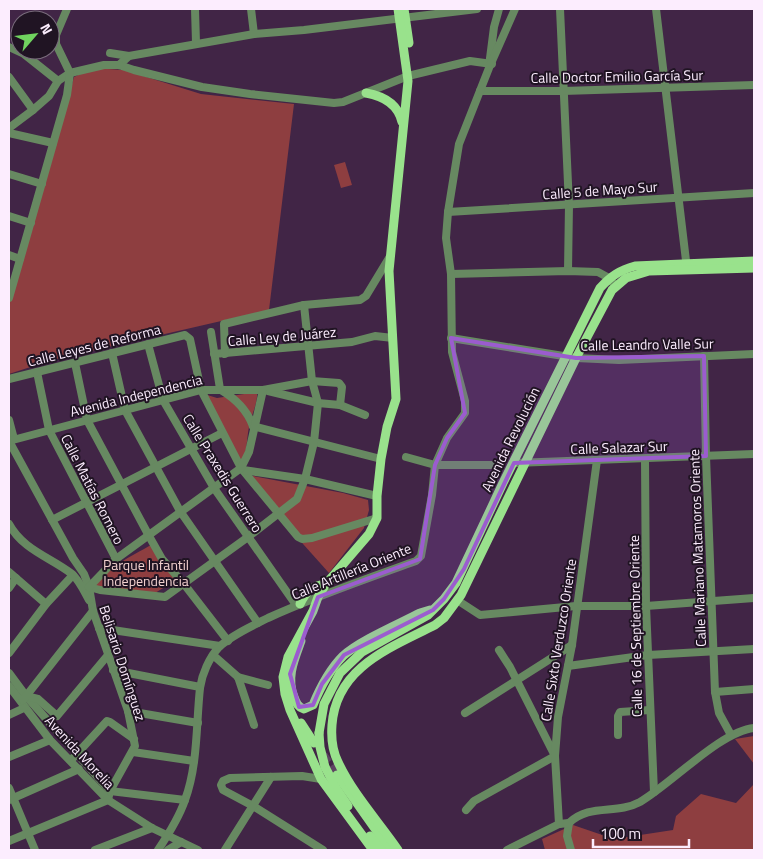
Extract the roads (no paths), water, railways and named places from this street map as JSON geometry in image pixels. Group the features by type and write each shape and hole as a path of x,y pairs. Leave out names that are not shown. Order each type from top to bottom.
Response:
{"main road":[{"path":"398,9 403,15 409,77 389,271 396,399 387,427 381,459 377,518 369,534 326,584 318,597 297,651 290,680 296,703 304,709 313,705 322,684 344,655 420,613 433,610"},
{"path":"366,93 379,96 394,105 400,114 403,124"},
{"name":"Avenida Revolución","path":"398,850 351,785 337,760 332,746 333,717 338,698 346,684 357,670 369,660 435,625 444,618 457,600 576,358 608,296 616,286 626,278 640,273 754,261"},
{"name":"Avenida Revolución","path":"381,850 344,801 325,767 320,747 319,733 324,704 340,673 362,652 423,619 452,590 464,569 600,288 609,278 623,269 636,266 754,268"},
{"path":"298,604 305,593 315,585 326,584"},
{"path":"313,611 288,656 283,676 284,694 321,779 373,850"},
{"path":"297,651 294,653 286,676 287,689 290,702 314,743"},
{"path":"337,775 390,850"}],"street":[{"path":"9,295 42,184 66,95 70,73 56,44 56,35 67,10 76,9"},
{"path":"196,9 196,43"},
{"path":"251,9 254,34"},
{"path":"110,53 129,56 254,34 304,30 403,15 477,9"},
{"name":"Calle Artillería Oriente","path":"158,850 168,836 185,800 194,761 200,687 203,674 220,646 258,623 298,604 419,559 432,495 435,465 447,438 465,413 465,401 452,357 451,274 446,238 448,212 459,144 490,65 499,9"},
{"path":"9,128 34,110 48,96 58,82 70,73 104,65 119,65 202,86 250,94 334,103 344,102 409,77 470,61 490,65 515,9"},
{"path":"560,9 569,205 568,271"},
{"path":"656,9 687,268"},
{"path":"9,47 24,54 58,82"},
{"path":"119,65 129,56"},
{"path":"9,76 34,110"},
{"name":"Calle Doctor Emilio García Sur","path":"480,91 563,91 754,85"},
{"path":"9,133 53,143"},
{"path":"9,174 42,184"},
{"name":"Calle 5 de Mayo Sur","path":"448,212 754,193"},
{"path":"9,216 31,223"},
{"path":"9,255 20,259"},
{"path":"225,354 224,324 304,305 355,301 364,298 390,256"},
{"path":"451,274 598,272 609,278 616,286"},
{"path":"89,587 100,590 165,597 248,538 297,499 305,479 314,442 318,403 312,381 307,346 304,305"},
{"path":"211,332 220,389 264,390 312,381 339,383 342,385 340,405"},
{"name":"Calle Leyes de Reforma","path":"9,379 185,335 190,339 201,390"},
{"name":"Calle Ley de Juárez","path":"214,354 352,342 375,336 393,338"},
{"name":"Calle Leandro Valle Sur","path":"451,338 576,358 619,360 754,354"},
{"name":"Calle Praxedis Guerrero","path":"148,344 163,400 191,449 214,488 248,538 298,604"},
{"path":"112,353 126,410 156,467 180,511 258,623"},
{"name":"Calle Mariano Matamoros Oriente","path":"704,356 715,692 719,713 731,735"},
{"path":"75,362 88,420 148,536 162,559 228,641"},
{"name":"Calle Matías Romero","path":"37,372 49,430 116,559"},
{"name":"Avenida Independencia","path":"11,440 201,390 220,389 233,397 249,415 253,426"},
{"path":"201,390 242,469 277,514 302,539 312,538 377,518"},
{"path":"264,390 318,403 340,405 365,415"},
{"path":"89,587 116,559 180,511 242,469 249,452 253,426 264,390"},
{"path":"9,420 11,440 52,520 84,574 89,587"},
{"path":"253,426 381,459"},
{"path":"52,520 222,433"},
{"name":"Calle Salazar Sur","path":"514,463 754,454"},
{"path":"406,457 435,465 499,465"},
{"name":"Calle 16 de Septiembre Oriente","path":"645,459 646,606 654,792"},
{"name":"Calle Sixto Verduzco Oriente","path":"559,824 555,756 558,717 572,645 597,460"},
{"path":"242,469 305,479 377,496"},
{"path":"9,524 23,544 73,575 90,602"},
{"path":"9,572 46,604"},
{"path":"9,653 46,604 73,575"},
{"path":"9,588 16,578"},
{"name":"Belisario Domínguez","path":"89,587 90,602 128,711 135,746 110,791 108,800"},
{"path":"457,600 480,615 576,606 646,606 754,598"},
{"path":"9,715 23,702 93,611"},
{"path":"99,628 220,646"},
{"path":"465,713 572,645"},
{"path":"568,666 648,656 714,650 754,649"},
{"path":"466,810 474,801 555,756 500,650"},
{"path":"23,702 38,699 57,716 108,655"},
{"path":"213,656 238,677 268,685"},
{"path":"113,670 200,687"},
{"path":"9,673 23,702 77,754 110,791 185,800"},
{"path":"238,677 254,725"},
{"name":"Avenida Morelia","path":"9,686 50,740 108,800 152,828 198,850"},
{"path":"715,692 754,689"},
{"path":"618,735 618,716 620,712 650,710"},
{"path":"128,711 198,723"},
{"path":"71,761 107,721 134,739"},
{"path":"571,850 567,836 569,824 576,816 585,812 632,805 654,792 731,735 754,728"},
{"path":"9,758 50,740"},
{"path":"132,752 194,761"},
{"path":"11,799 79,769"},
{"path":"321,779 302,776 230,778 222,781 221,786 223,790 253,806 323,850"},
{"path":"225,850 271,777"},
{"path":"9,788 11,799 35,850"},
{"path":"9,842 108,800"},
{"path":"507,850 559,824 569,824"},
{"path":"95,850 152,828"},
{"path":"168,850 181,842"}],"tunnel":[{"path":"323,755 337,775"}],"park label":[{"name":"Parque Infantil Independencia","path":"146,572"}]}
